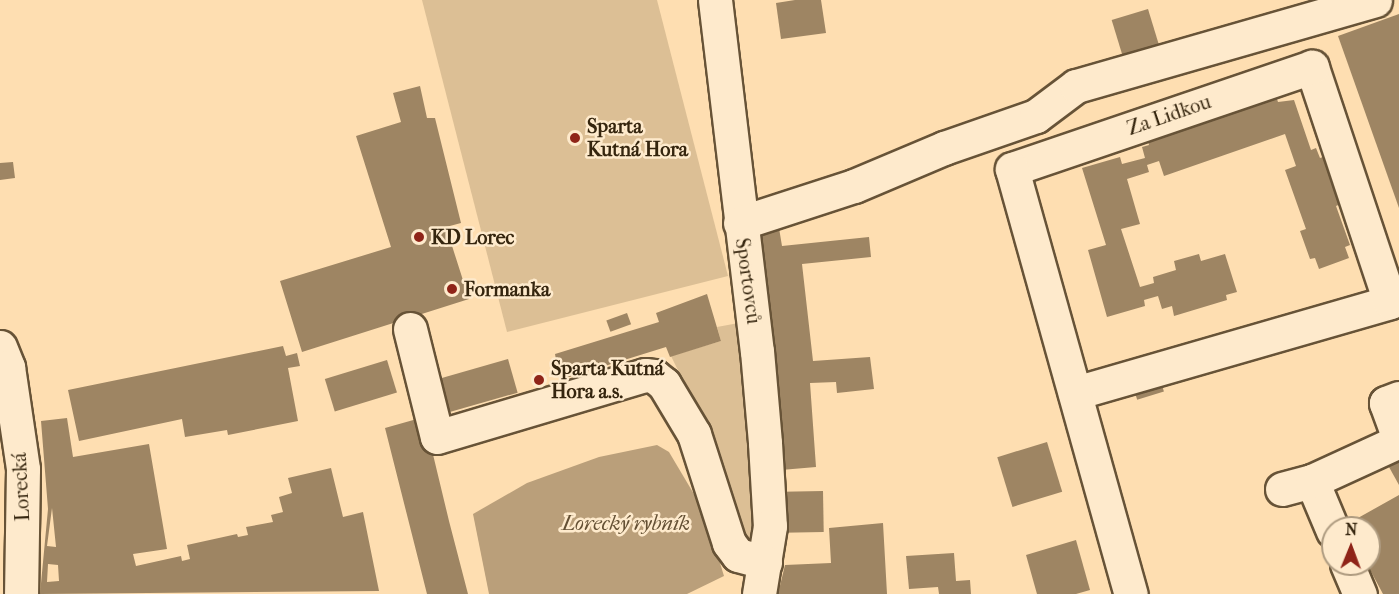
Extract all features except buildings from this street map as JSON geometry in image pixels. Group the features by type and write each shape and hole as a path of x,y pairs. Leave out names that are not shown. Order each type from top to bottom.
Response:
{"street":[{"name":"Sportovců","path":"714,0 765,443 771,526 759,594"},
{"path":"740,223 854,186 944,148 1036,116 1076,86 1375,0"},
{"name":"Za Lidkou","path":"1075,393 1394,301 1312,67 1012,169 1131,594"},
{"path":"410,328 437,437 645,375 654,376 664,384 694,434 729,543 738,555 765,562"},
{"name":"Lorecká","path":"0,347 8,367 23,469 21,594"},
{"path":"1321,516 1297,485 1399,440 1386,403 1399,398"},
{"path":"1352,576 1360,594"}],"shaded area":[{"name":"Sparta Kutná Hora","path":"422,0 657,0 728,276 507,332"},
{"path":"744,322 756,540 743,545 692,399 671,356 721,341 717,327"}],"water":[{"name":"Lorecký rybník","path":"657,445 669,452 704,511 724,576 687,594 489,594 473,514 527,483 599,457"}],"place":[{"name":"Sparta Kutná Hora","path":"575,138"},
{"name":"KD Lorec","path":"419,237"},
{"name":"Formanka","path":"452,289"},
{"name":"Sparta Kutná Hora a.s.","path":"539,380"}]}
